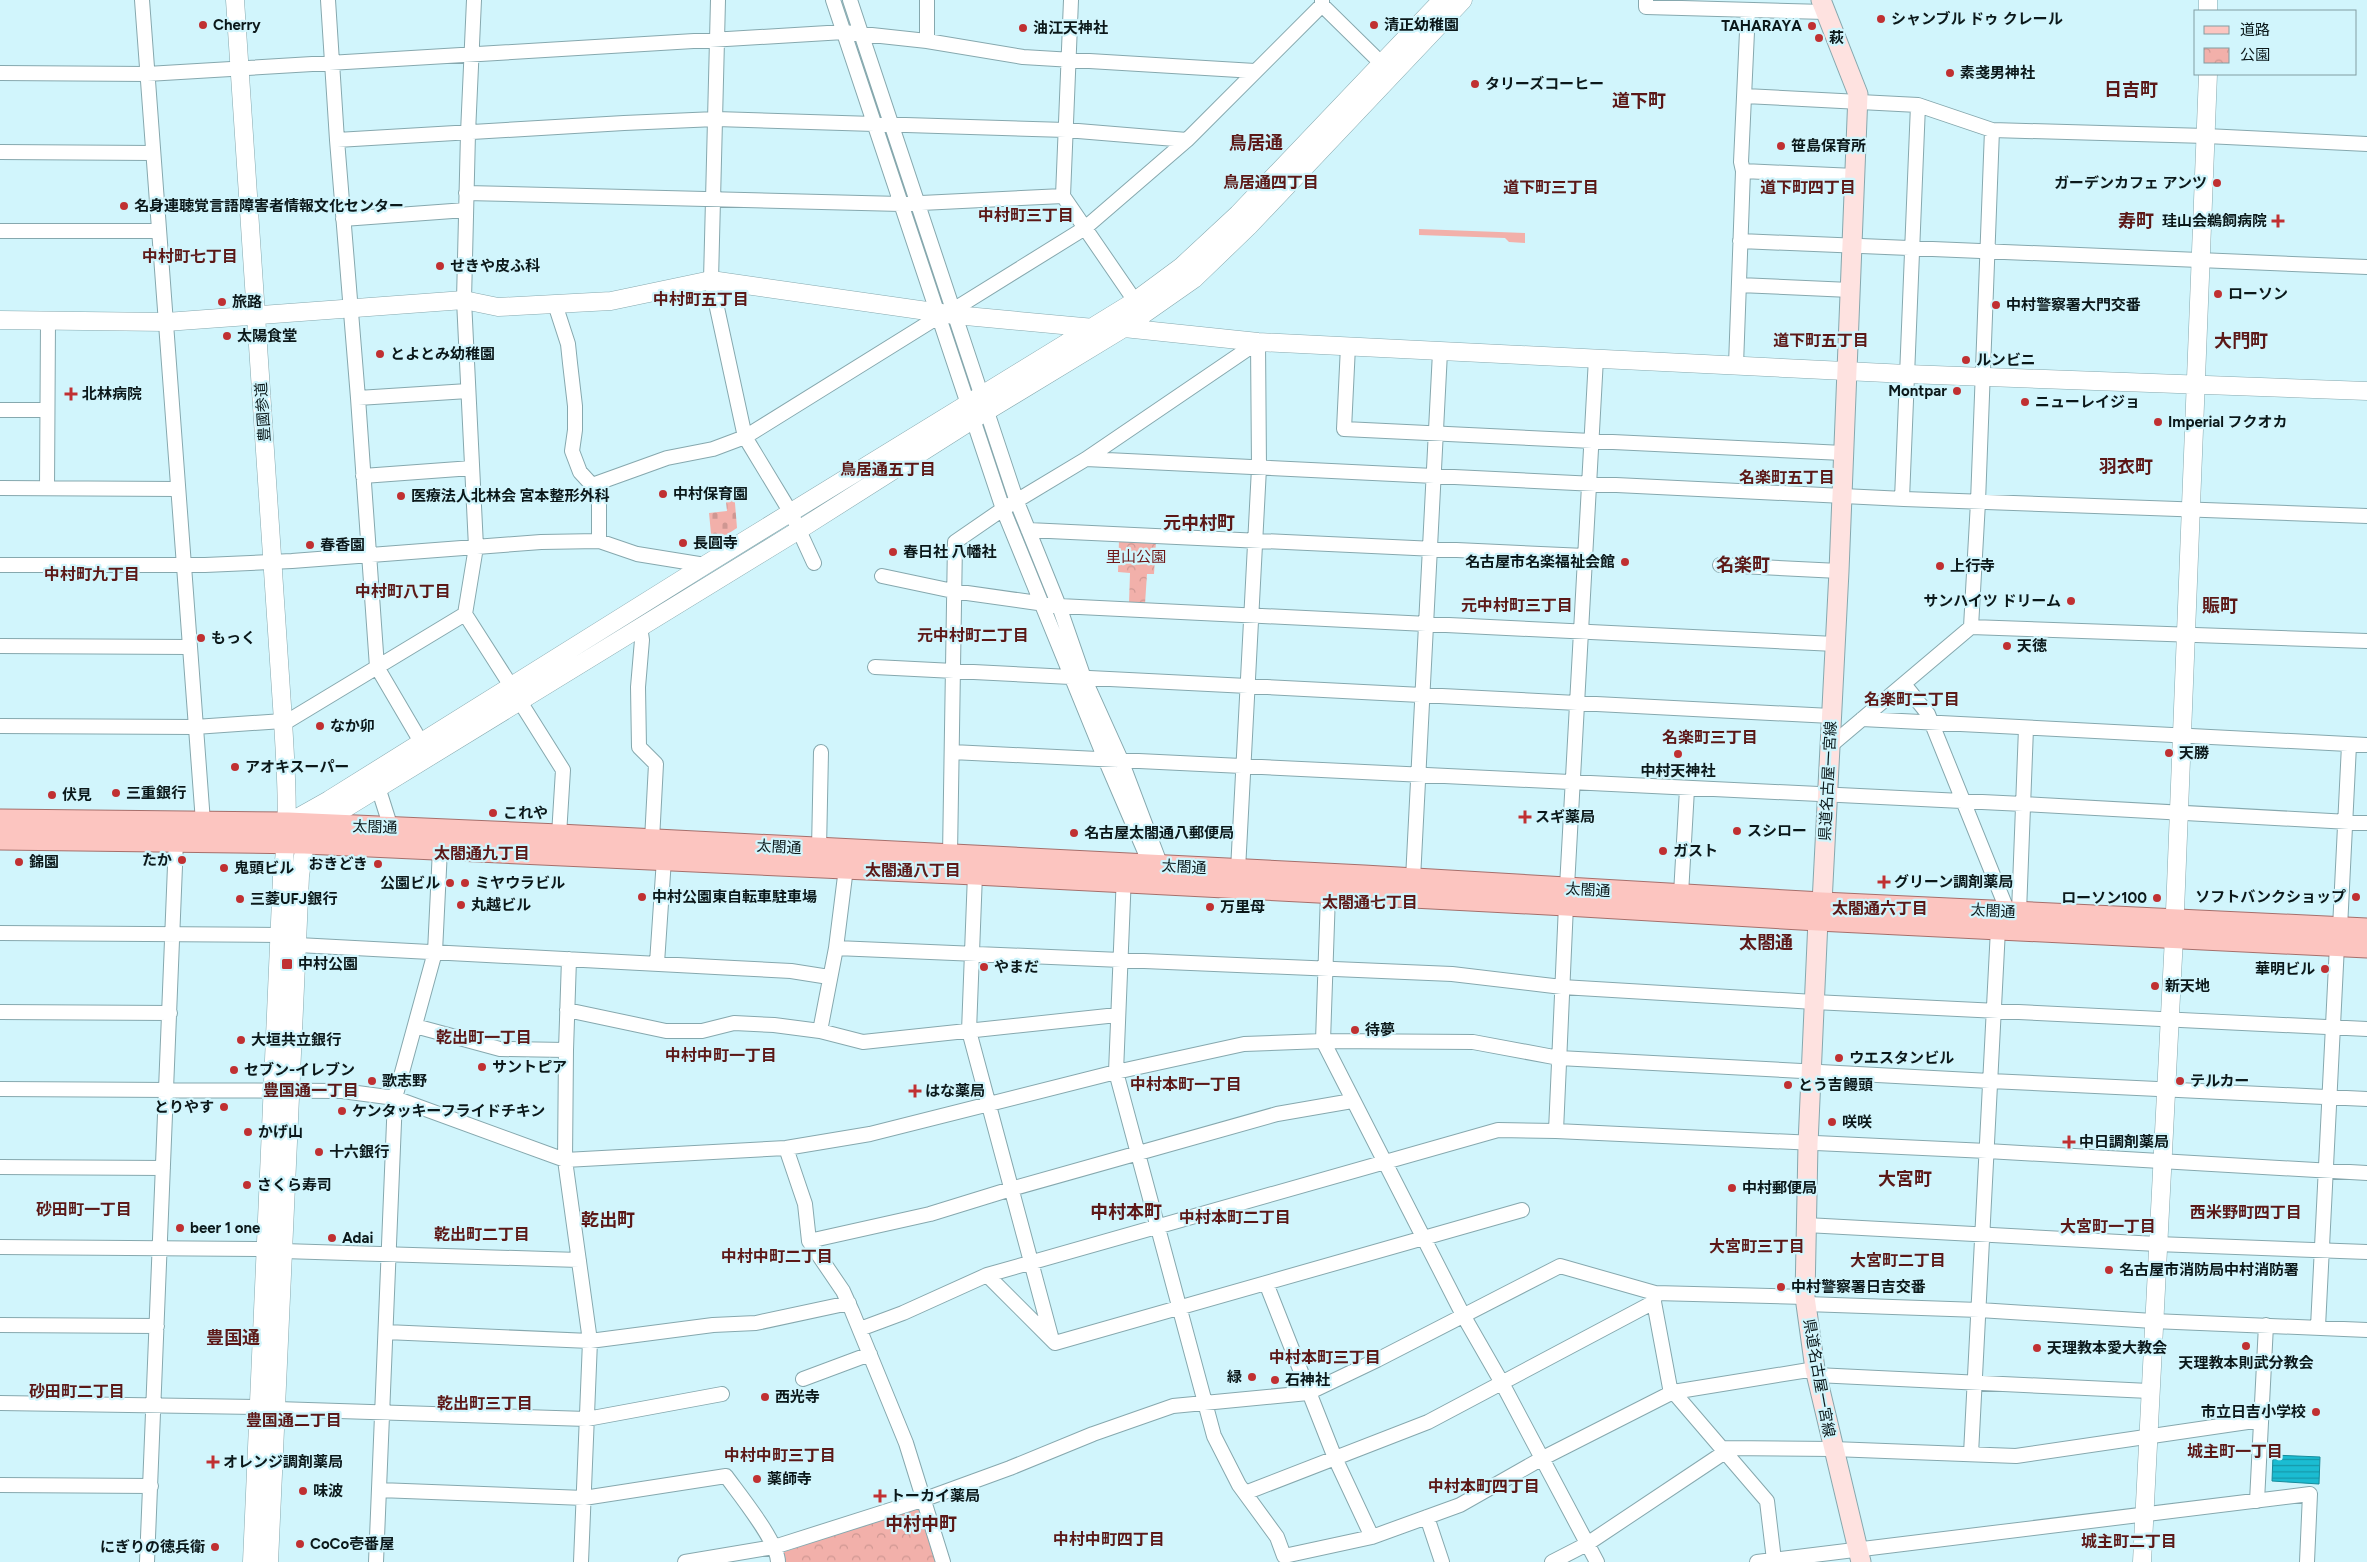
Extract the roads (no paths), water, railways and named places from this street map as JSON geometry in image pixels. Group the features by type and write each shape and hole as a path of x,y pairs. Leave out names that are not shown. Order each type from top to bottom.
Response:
{"main road":[{"name":"県道名古屋一宮線","path":"1823,6 1858,94 1839,571 1814,1002 1808,1144 1806,1301 1816,1372 1859,1555"},
{"name":"太閤通","path":"0,820 202,822 293,836 440,849 975,874 1124,873 1156,866 1414,879 1566,897 1820,912 2008,918 2339,936 2367,929"},
{"name":"太閤通","path":"0,839 176,841 293,836 318,825 950,855 1328,894 1566,897 1681,894 1820,912"},
{"name":"太閤通","path":"2339,936 2367,947"}],"street":[{"path":"142,0 202,822"},
{"name":"豊國参道","path":"235,0 283,722 293,836"},
{"path":"328,0 377,667 421,742"},
{"path":"474,0 468,133 464,300 476,547 465,614 563,770 559,835"},
{"path":"718,0 711,280 745,437 791,513 814,563"},
{"path":"833,0 901,204 946,313"},
{"path":"850,0 917,204 946,313 978,408 1059,606 1078,678 1104,759 1156,866"},
{"path":"927,0 927,41"},
{"path":"1071,0 1063,196 1135,301"},
{"path":"252,1562 282,877 293,836 333,798 421,742 640,626 799,530 1135,301 1181,267 1238,214 1442,0"},
{"path":"318,825 378,787 705,565 791,513 1124,328 1194,279 1249,226 1463,0"},
{"path":"1646,0 1646,7 1748,10 1823,6"},
{"path":"592,485 667,458 714,449 745,437 1085,228 1187,140 1322,2 1382,64"},
{"path":"1736,365 1743,171 1741,162 1748,10"},
{"path":"0,73 147,74 718,38 844,32 927,41 1023,57 1255,71"},
{"path":"2142,1562 2147,1435 2175,928 2208,75"},
{"path":"1745,96 1918,105 1992,130 2206,136 2367,144"},
{"path":"1902,499 1918,105"},
{"path":"337,140 716,119 1066,130 1187,140"},
{"path":"1971,627 1978,502 1992,130"},
{"path":"0,152 153,153"},
{"path":"1743,171 1855,176"},
{"path":"466,193 901,204 1063,196"},
{"path":"343,219 466,210"},
{"path":"0,231 159,231"},
{"path":"1740,241 2367,267"},
{"path":"0,320 166,322 464,300 498,307 611,301 711,280 946,313 1094,328 1124,328 1258,342 1907,374 2367,391"},
{"path":"1739,285 1850,290"},
{"path":"555,304 568,344 576,430 572,451 580,472 599,495 599,541"},
{"path":"47,488 48,321"},
{"path":"950,855 955,542 1003,509 1086,459 1258,342"},
{"path":"1238,870 1259,468 1258,342"},
{"path":"1348,346 1344,429 1843,453"},
{"path":"1414,879 1440,352"},
{"path":"1556,1131 1566,897 1596,358"},
{"path":"358,398 468,391"},
{"path":"978,408 1003,509 1042,603 1078,678 1121,760 1156,866"},
{"path":"0,410 47,410"},
{"path":"1086,459 1902,499 2367,516"},
{"path":"363,476 472,468"},
{"path":"0,488 177,489"},
{"path":"1028,530 1585,556"},
{"path":"0,565 183,566 272,563 541,542 599,541 637,554 705,565"},
{"path":"1720,565 1839,571"},
{"path":"882,576 953,591 1059,606 1835,644"},
{"path":"0,726 195,727 283,722 465,614"},
{"path":"640,626 642,640 638,687 639,747 656,764 652,840 664,859 658,963"},
{"path":"1829,747 1971,627 2186,633 2367,641"},
{"path":"0,646 189,647"},
{"path":"875,667 1830,716"},
{"path":"1904,684 1928,714 2008,918"},
{"path":"1862,719 2367,746"},
{"path":"1971,1454 1994,1011 2023,804 2026,728"},
{"path":"2318,1327 2349,745"},
{"path":"819,849 821,752"},
{"path":"952,752 2023,804 2367,823"},
{"path":"378,787 391,828"},
{"path":"1681,894 1686,789"},
{"path":"269,1562 298,945 300,876 293,836"},
{"path":"148,1562 176,841"},
{"path":"376,1562 395,1098 435,952 440,849"},
{"path":"820,1031 836,948 846,868"},
{"path":"1124,873 1116,1072 1214,1436 1245,1494 1277,1537 1284,1556 1372,1537 1468,1501 1541,1459 1673,1392 1816,1372 2150,1390"},
{"path":"975,874 969,1031 1052,1340"},
{"path":"1328,894 1323,1041 1463,1315 1502,1383 1597,1562"},
{"path":"0,933 279,935"},
{"path":"298,945 791,971 829,977"},
{"path":"836,948 1452,974 1562,987 1814,1002 2367,1029"},
{"path":"569,959 565,1160 590,1341 581,1562"},
{"path":"567,1010 666,1031 702,1031 734,1023 774,1025 820,1031 863,1042 1117,1015"},
{"path":"0,1012 170,1013"},
{"path":"415,1026 500,1049 566,1050"},
{"path":"0,1089 342,1091 395,1098 565,1160 786,1148 870,1134 1116,1072 1244,1044 1323,1041 1473,1042 1559,1058 2367,1099"},
{"path":"809,1242 930,1214 1011,1189 1277,1114 1352,1101"},
{"path":"860,1329 903,1313 987,1275 1032,1264 1158,1226 1498,1130 1987,1151 2367,1173"},
{"path":"786,1148 805,1204 809,1242 849,1303 860,1329 906,1444 925,1499 943,1562"},
{"path":"0,1167 164,1168"},
{"path":"987,1275 1055,1343 1522,1210"},
{"path":"1806,1224 2157,1244 2367,1252"},
{"path":"0,1247 265,1250"},
{"path":"283,1250 579,1260"},
{"path":"686,1562 774,1547 925,1499 1014,1467 1093,1434 1173,1406 1308,1393 1377,1360 1560,1266 1654,1298 1806,1301 2153,1321 2367,1330"},
{"path":"1266,1283 1335,1458 1372,1537"},
{"path":"1245,1494 1428,1422 1654,1298"},
{"path":"1654,1298 1670,1388 1767,1501 1774,1560"},
{"path":"386,1332 590,1341 713,1325 756,1323 849,1303"},
{"path":"0,1325 157,1326"},
{"path":"2257,1501 2266,1325"},
{"path":"803,1379 870,1354"},
{"path":"277,1409 587,1419 722,1394"},
{"path":"0,1403 258,1407"},
{"path":"1552,1562 1587,1544 1724,1450 1833,1449 2016,1456 2147,1435 2260,1420"},
{"path":"379,1490 584,1498 726,1476 774,1547 778,1556 778,1562"},
{"path":"0,1485 151,1486"},
{"path":"1757,1562 1859,1555 2310,1494 2307,1562"},
{"path":"1427,1517 1442,1562"}],"water":[{"path":"2273,1455 2320,1457 2319,1484 2272,1481"}],"place":[{"name":"シャンブル ドゥ クレール","path":"1881,19"},
{"name":"Cherry","path":"203,25"},
{"name":"清正幼稚園","path":"1374,25"},
{"name":"TAHARAYA","path":"1812,26"},
{"name":"油江天神社","path":"1023,28"},
{"name":"萩","path":"1819,38"},
{"name":"素戔男神社","path":"1950,73"},
{"name":"タリーズコーヒー","path":"1475,84"},
{"name":"笹島保育所","path":"1781,146"},
{"name":"ガーデンカフェ アンツ","path":"2217,183"},
{"name":"名身連聴覚言語障害者情報文化センター","path":"124,206"},
{"name":"珪山会鵜飼病院","path":"2278,221"},
{"name":"せきや皮ふ科","path":"440,266"},
{"name":"ローソン","path":"2218,294"},
{"name":"旅路","path":"222,302"},
{"name":"中村警察署大門交番","path":"1996,305"},
{"name":"太陽食堂","path":"227,336"},
{"name":"とよとみ幼稚園","path":"380,354"},
{"name":"ルンビニ","path":"1966,360"},
{"name":"Montpar","path":"1957,391"},
{"name":"北林病院","path":"71,394"},
{"name":"ニューレイジョ","path":"2025,402"},
{"name":"Imperial フクオカ","path":"2158,422"},
{"name":"中村保育園","path":"663,494"},
{"name":"医療法人北林会 宮本整形外科","path":"401,496"},
{"name":"長圓寺","path":"683,543"},
{"name":"春香園","path":"310,545"},
{"name":"春日社 八幡社","path":"893,552"},
{"name":"名古屋市名楽福祉会館","path":"1625,562"},
{"name":"上行寺","path":"1940,566"},
{"name":"サンハイツ ドリーム","path":"2071,601"},
{"name":"もっく","path":"201,638"},
{"name":"天徳","path":"2007,646"},
{"name":"なか卯","path":"320,726"},
{"name":"天勝","path":"2169,753"},
{"name":"中村天神社","path":"1678,754"},
{"name":"アオキスーパー","path":"235,767"},
{"name":"三重銀行","path":"116,793"},
{"name":"伏見","path":"52,795"},
{"name":"これや","path":"493,813"},
{"name":"スギ薬局","path":"1525,817"},
{"name":"スシロー","path":"1737,831"},
{"name":"名古屋太閤通八郵便局","path":"1074,833"},
{"name":"ガスト","path":"1663,851"},
{"name":"たか","path":"182,860"},
{"name":"錦園","path":"19,862"},
{"name":"おきどき","path":"378,864"},
{"name":"鬼頭ビル","path":"224,868"},
{"name":"グリーン調剤薬局","path":"1884,882"},
{"name":"公園ビル","path":"450,883"},
{"name":"ミヤウラビル","path":"465,883"},
{"name":"中村公園東自転車駐車場","path":"642,897"},
{"name":"ソフトバンクショップ","path":"2356,897"},
{"name":"ローソン100","path":"2157,898"},
{"name":"三菱UFJ銀行","path":"240,899"},
{"name":"丸越ビル","path":"461,905"},
{"name":"万里母","path":"1210,907"},
{"name":"中村公園","path":"287,964"},
{"name":"やまだ","path":"984,967"},
{"name":"華明ビル","path":"2325,969"},
{"name":"新天地","path":"2155,986"},
{"name":"待夢","path":"1355,1030"},
{"name":"大垣共立銀行","path":"241,1040"},
{"name":"ウエスタンビル","path":"1839,1058"},
{"name":"サントピア","path":"482,1067"},
{"name":"セブン-イレブン","path":"234,1070"},
{"name":"歌志野","path":"372,1081"},
{"name":"テルカー","path":"2180,1081"},
{"name":"とう吉饅頭","path":"1788,1085"},
{"name":"はな薬局","path":"915,1091"},
{"name":"とりやす","path":"224,1107"},
{"name":"ケンタッキーフライドチキン","path":"342,1111"},
{"name":"咲咲","path":"1832,1122"},
{"name":"かげ山","path":"248,1132"},
{"name":"中日調剤薬局","path":"2069,1142"},
{"name":"十六銀行","path":"319,1152"},
{"name":"さくら寿司","path":"247,1185"},
{"name":"中村郵便局","path":"1732,1188"},
{"name":"beer 1 one","path":"180,1228"},
{"name":"Adai","path":"332,1238"},
{"name":"名古屋市消防局中村消防署","path":"2109,1270"},
{"name":"中村警察署日吉交番","path":"1781,1287"},
{"name":"天理教本則武分教会","path":"2246,1346"},
{"name":"天理教本愛大教会","path":"2037,1348"},
{"name":"緑","path":"1252,1377"},
{"name":"石神社","path":"1275,1380"},
{"name":"西光寺","path":"765,1397"},
{"name":"市立日吉小学校","path":"2316,1412"},
{"name":"オレンジ調剤薬局","path":"213,1462"},
{"name":"薬師寺","path":"757,1479"},
{"name":"味波","path":"303,1491"},
{"name":"トーカイ薬局","path":"880,1496"},
{"name":"CoCo壱番屋","path":"300,1544"},
{"name":"にぎりの徳兵衛","path":"215,1547"}],"district":[{"name":"日吉町","path":"2131,90"},
{"name":"道下町","path":"1639,101"},
{"name":"鳥居通","path":"1256,143"},
{"name":"鳥居通四丁目","path":"1271,182"},
{"name":"道下町三丁目","path":"1551,187"},
{"name":"道下町四丁目","path":"1808,187"},
{"name":"中村町三丁目","path":"1026,215"},
{"name":"寿町","path":"2136,221"},
{"name":"中村町七丁目","path":"190,256"},
{"name":"中村町五丁目","path":"701,299"},
{"name":"道下町五丁目","path":"1821,340"},
{"name":"大門町","path":"2241,341"},
{"name":"羽衣町","path":"2126,467"},
{"name":"鳥居通五丁目","path":"888,469"},
{"name":"名楽町五丁目","path":"1787,477"},
{"name":"元中村町","path":"1199,523"},
{"name":"名楽町","path":"1743,565"},
{"name":"中村町九丁目","path":"92,574"},
{"name":"中村町八丁目","path":"403,591"},
{"name":"元中村町三丁目","path":"1517,605"},
{"name":"賑町","path":"2220,606"},
{"name":"元中村町二丁目","path":"973,635"},
{"name":"名楽町二丁目","path":"1912,699"},
{"name":"名楽町三丁目","path":"1710,737"},
{"name":"太閤通九丁目","path":"482,853"},
{"name":"太閤通八丁目","path":"913,870"},
{"name":"太閤通七丁目","path":"1370,902"},
{"name":"太閤通六丁目","path":"1880,908"},
{"name":"太閤通","path":"1766,943"},
{"name":"乾出町一丁目","path":"484,1037"},
{"name":"中村中町一丁目","path":"721,1055"},
{"name":"中村本町一丁目","path":"1186,1084"},
{"name":"豊国通一丁目","path":"311,1090"},
{"name":"大宮町","path":"1905,1179"},
{"name":"砂田町一丁目","path":"84,1209"},
{"name":"中村本町","path":"1126,1212"},
{"name":"西米野町四丁目","path":"2246,1212"},
{"name":"中村本町二丁目","path":"1235,1217"},
{"name":"乾出町","path":"608,1220"},
{"name":"大宮町一丁目","path":"2108,1226"},
{"name":"乾出町二丁目","path":"482,1234"},
{"name":"大宮町三丁目","path":"1757,1246"},
{"name":"中村中町二丁目","path":"777,1256"},
{"name":"大宮町二丁目","path":"1898,1260"},
{"name":"豊国通","path":"233,1338"},
{"name":"中村本町三丁目","path":"1325,1357"},
{"name":"砂田町二丁目","path":"77,1391"},
{"name":"乾出町三丁目","path":"485,1403"},
{"name":"豊国通二丁目","path":"294,1420"},
{"name":"城主町一丁目","path":"2235,1451"},
{"name":"中村中町三丁目","path":"780,1455"},
{"name":"中村本町四丁目","path":"1484,1486"},
{"name":"中村中町","path":"921,1524"},
{"name":"中村中町四丁目","path":"1109,1539"},
{"name":"城主町二丁目","path":"2129,1541"}],"park label":[{"name":"里山公園","path":"1136,557"}]}
